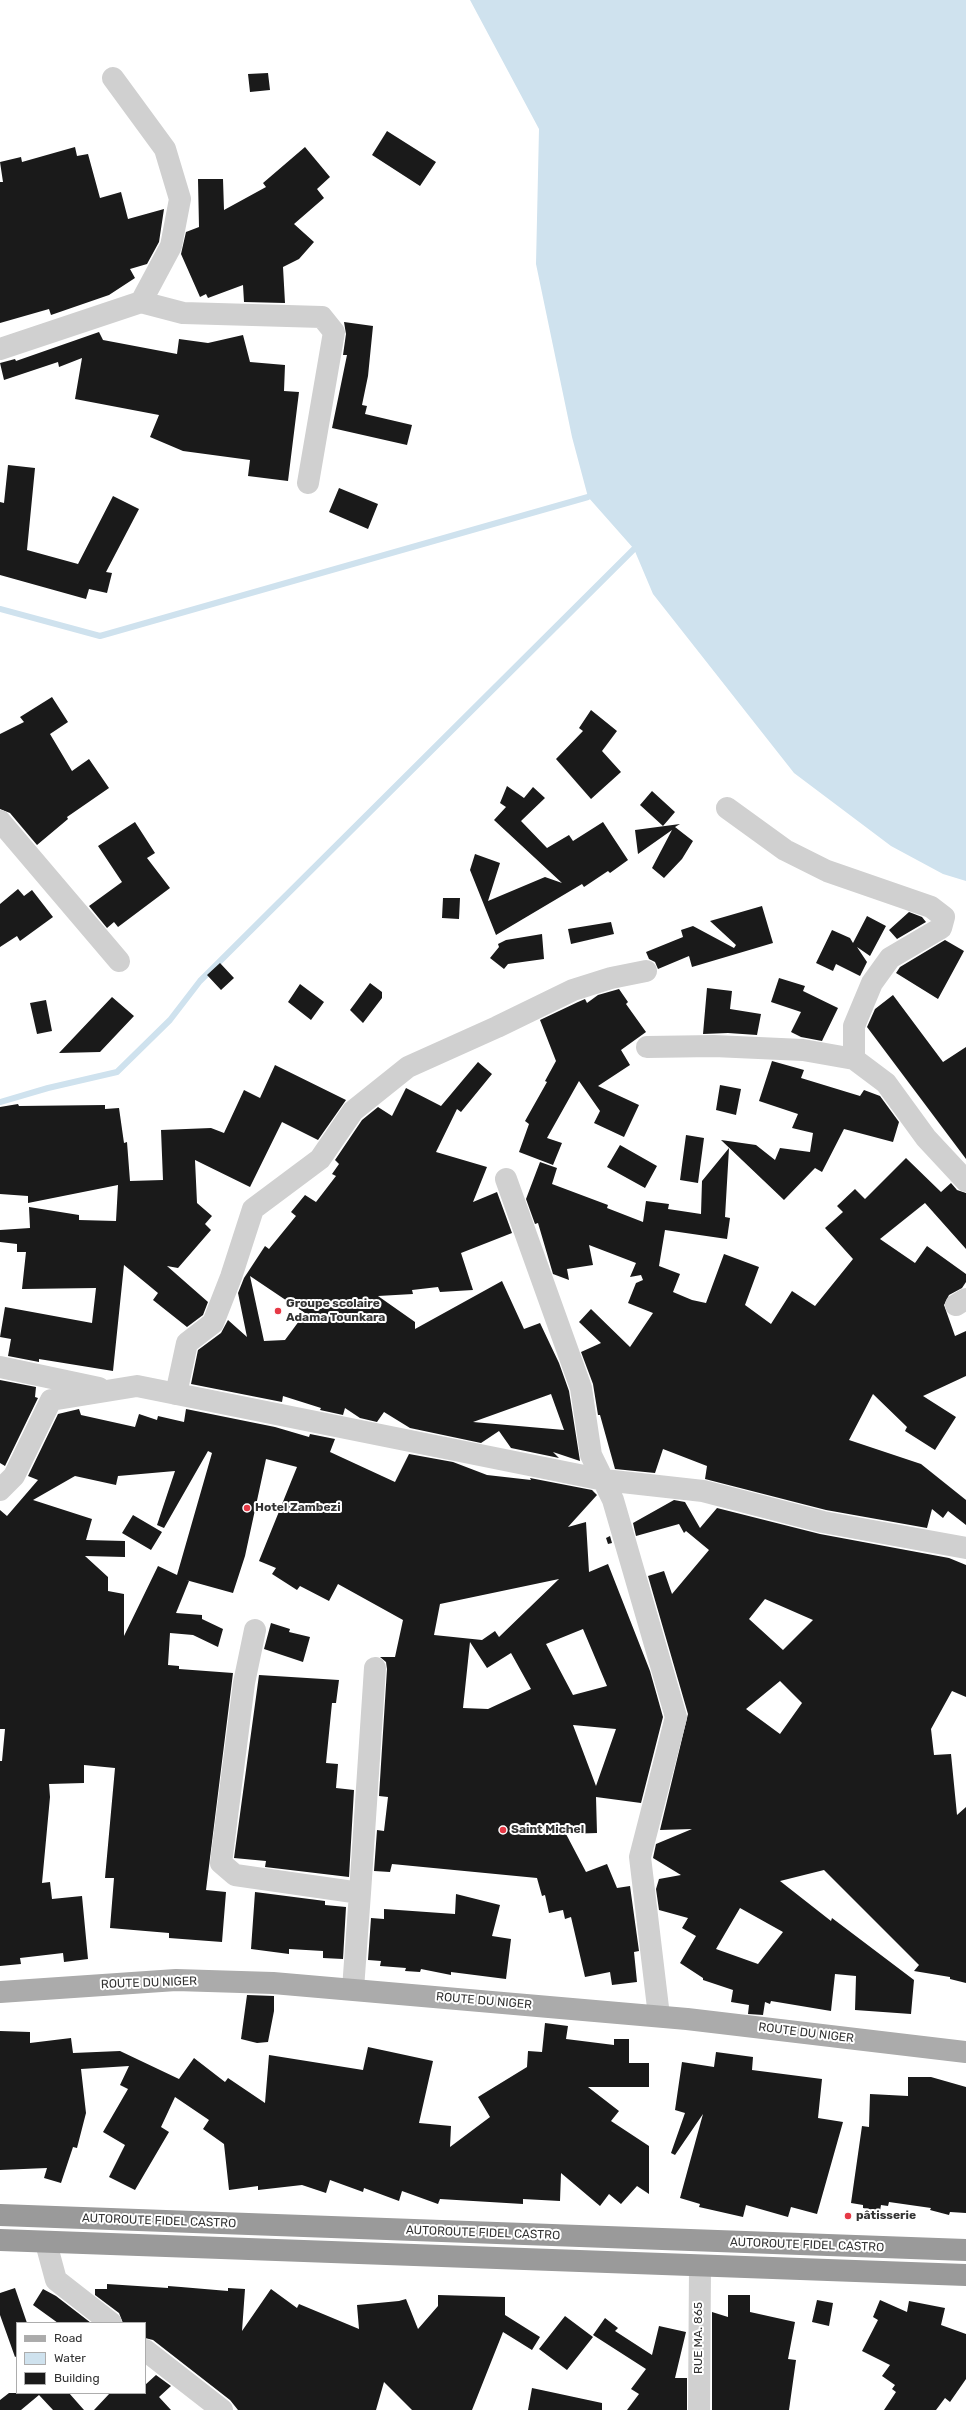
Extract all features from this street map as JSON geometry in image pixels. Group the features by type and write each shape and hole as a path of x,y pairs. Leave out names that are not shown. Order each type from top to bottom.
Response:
{"highway":[{"name":"AUTOROUTE FIDEL CASTRO","path":"0,2215 966,2250"},
{"name":"AUTOROUTE FIDEL CASTRO","path":"0,2240 46,2243 700,2267 966,2275"}],"main road":[{"name":"ROUTE DU NIGER","path":"0,1992 176,1980 353,1989 659,2016 966,2052"}],"street":[{"path":"113,78 165,149 180,199 171,246 141,302"},
{"path":"0,349 141,302 183,313 322,317 334,332 308,483"},
{"path":"727,808 785,850 820,868 931,907 944,917 941,928 890,958 872,984 854,1026 854,1059"},
{"path":"0,821 119,961"},
{"path":"176,1394 187,1343 213,1323 231,1277 253,1209 320,1159 353,1111 408,1067 497,1028 573,990 611,978 646,971"},
{"path":"647,1047 714,1046 803,1050 854,1059 886,1083 926,1138 966,1181"},
{"path":"506,1179 581,1388 591,1455 613,1500 676,1718 640,1857 659,2016"},
{"path":"0,1366 112,1390"},
{"path":"0,1490 14,1476 51,1400 137,1386 604,1480 703,1491 823,1522 966,1548"},
{"path":"255,1630 244,1683 221,1863 235,1875 360,1892"},
{"path":"353,1989 375,1668"},
{"path":"46,2243 56,2280 109,2322"},
{"name":"RUE MA. 865","path":"699,2410 700,2267"},
{"path":"146,2351 222,2410"}],"water":[{"path":"470,0 966,0 966,881 943,874 891,846 794,773 653,594 634,549 588,497 572,437 536,264 539,129"}],"building":[{"path":"268,73 270,90 250,92 248,74"},
{"path":"387,131 436,162 420,186 372,155"},
{"path":"75,147 77,156 88,154 100,198 121,192 128,219 164,209 159,242 147,264 130,269 135,278 109,295 51,315 49,309 0,323 0,182 3,182 0,162 21,157 22,162"},
{"path":"305,147 330,177 317,189 324,198 294,224 314,242 299,259 283,267 285,303 244,302 243,285 208,298 206,294 200,297 181,254 186,232 199,227 198,179 223,179 224,210 266,187 263,183"},
{"path":"344,322 373,326 368,376 362,405 367,406 365,414 412,425 407,445 332,428 347,355 343,355 346,334"},
{"path":"99,332 103,340 177,354 179,339 208,343 243,335 250,362 285,365 284,391 299,392 288,481 248,476 250,460 183,451 150,437 159,415 75,399 82,358 59,367 58,362 4,380 0,363 15,359 16,361"},
{"path":"8,465 35,468 27,550 78,564 113,496 139,509 106,572 112,573 107,593 89,589 86,599 0,575 0,502 4,503"},
{"path":"339,488 378,504 368,529 329,512"},
{"path":"52,697 68,722 50,734 72,771 89,759 109,788 67,817 68,819 37,845 10,813 0,809 0,734 24,722 20,717"},
{"path":"591,710 617,731 602,751 621,772 591,799 556,759 583,731 579,728"},
{"path":"507,786 524,798 533,787 545,798 521,821 547,848 569,835 573,841 603,822 628,860 610,873 608,871 584,887 582,884 496,935 470,870 475,854 500,863 488,901 545,877 562,883 494,820 506,807 500,803"},
{"path":"652,791 675,812 663,826 640,805"},
{"path":"135,822 155,853 147,858 170,888 118,927 114,922 107,928 89,906 122,882 98,846"},
{"path":"680,824 675,827 693,841 682,859 664,878 652,868 672,830 638,854 635,830"},
{"path":"18,889 24,896 32,890 53,917 20,941 17,936 0,947 0,904"},
{"path":"443,898 460,898 459,919 442,918"},
{"path":"762,906 773,943 692,967 689,956 658,969 655,962 649,959 646,952 683,937 681,930 693,926 734,948 736,945 710,921"},
{"path":"909,912 922,917 926,922 897,939 889,930"},
{"path":"867,916 886,926 870,956 857,947 867,962 860,976 836,964 833,971 816,963 832,930 850,938 853,943"},
{"path":"611,922 614,934 571,944 568,929"},
{"path":"542,934 544,959 508,964 504,969 490,958 499,947 498,944 506,940"},
{"path":"945,940 964,951 938,999 896,973 900,967"},
{"path":"220,963 234,978 221,990 207,975"},
{"path":"779,978 805,986 803,991 838,1008 822,1041 801,1037 791,1032 801,1012 771,1002"},
{"path":"370,983 382,992 382,998 363,1023 350,1010"},
{"path":"300,984 324,1002 311,1020 288,1002"},
{"path":"707,988 732,991 730,1009 761,1014 757,1035 728,1033 703,1034"},
{"path":"619,989 628,1002 626,1004 646,1032 621,1050 630,1065 598,1086 639,1105 624,1137 594,1123 600,1111 579,1081 547,1138 562,1143 553,1165 519,1152 529,1124 525,1121 547,1082 545,1081 556,1061 540,1020 585,999 587,1003 598,995"},
{"path":"893,995 943,1062 966,1047 966,1159 867,1027 875,1009"},
{"path":"112,997 134,1016 100,1052 59,1053"},
{"path":"46,1000 52,1031 37,1034 30,1003"},
{"path":"772,1061 804,1070 801,1078 860,1096 864,1090 880,1096 899,1122 893,1142 844,1129 822,1172 815,1168 784,1200 721,1140 756,1145 775,1160 780,1148 810,1152 813,1133 792,1128 798,1114 759,1101"},
{"path":"478,1062 492,1074 461,1112 457,1109 436,1152 487,1167 473,1202 497,1192 512,1233 461,1253 473,1290 440,1292 438,1287 412,1290 413,1294 378,1296 415,1322 415,1329 502,1281 524,1329 540,1323 559,1363 569,1391 580,1461 553,1452 559,1458 511,1448 499,1431 481,1443 410,1428 384,1412 377,1422 360,1418 345,1408 343,1415 320,1410 321,1408 283,1396 282,1402 191,1384 198,1350 221,1333 228,1320 247,1337 238,1293 244,1278 265,1246 269,1249 296,1216 291,1212 305,1195 316,1202 336,1176 332,1174 339,1164 335,1160 362,1120 378,1107 392,1116 406,1088 441,1106","holes":["250,1276 305,1313 285,1340 264,1341","551,1394 564,1430 473,1422"]},
{"path":"275,1065 346,1100 318,1140 282,1122 250,1187 195,1160 197,1203 212,1216 205,1224 211,1230 178,1268 167,1266 208,1302 203,1315 187,1327 153,1300 158,1293 124,1265 113,1371 39,1359 39,1362 8,1356 11,1339 0,1337 5,1307 92,1323 96,1288 22,1289 26,1252 17,1252 17,1244 0,1242 0,1230 30,1228 29,1207 79,1215 79,1220 116,1221 118,1185 28,1203 28,1196 0,1194 0,1107 18,1104 19,1106 105,1105 105,1109 119,1108 124,1143 127,1142 130,1181 163,1180 161,1130 211,1128 224,1133 244,1090 260,1098"},
{"path":"720,1085 741,1089 736,1115 716,1110"},
{"path":"686,1135 704,1138 698,1183 680,1180"},
{"path":"620,1145 657,1166 645,1188 607,1167"},
{"path":"729,1148 725,1217 730,1218 727,1239 665,1230 659,1266 680,1274 673,1292 692,1300 706,1303 724,1254 759,1267 745,1305 771,1324 792,1291 815,1306 853,1259 825,1228 843,1212 837,1206 855,1189 865,1199 906,1158 941,1192 951,1183 957,1190 966,1193 966,1249 925,1203 880,1239 915,1263 927,1246 966,1274 966,1282 962,1288 949,1295 944,1305 955,1336 966,1331 966,1376 923,1396 956,1417 935,1450 905,1431 907,1427 873,1394 849,1440 921,1464 966,1500 966,1525 948,1511 943,1518 932,1509 927,1528 826,1510 705,1479 707,1466 663,1449 655,1473 615,1469 600,1415 598,1415 593,1384 581,1352 601,1343 579,1322 591,1309 630,1347 653,1313 628,1303 636,1283 643,1280 641,1275 630,1277 636,1263 589,1245 593,1265 567,1269 569,1280 553,1274 538,1223 535,1224 526,1199 540,1162 557,1168 552,1184 608,1205 607,1208 643,1222 646,1201 669,1204 668,1209 701,1214 702,1181"},
{"path":"0,1380 36,1387 35,1397 38,1398 5,1466 0,1463"},
{"path":"79,1409 81,1415 135,1427 139,1414 157,1420 158,1416 184,1422 186,1409 275,1427 309,1437 310,1434 335,1439 330,1452 395,1482 409,1454 453,1462 487,1475 531,1480 530,1478 592,1490 597,1495 568,1527 586,1522 589,1572 608,1564 650,1671 663,1717 641,1803 596,1797 597,1833 566,1834 586,1872 607,1864 617,1888 630,1886 639,1951 634,1952 637,1982 612,1985 610,1972 585,1977 571,1917 565,1919 563,1910 549,1913 545,1895 542,1896 537,1878 392,1864 390,1872 374,1871 377,1830 384,1831 388,1797 379,1796 387,1669 386,1662 380,1657 395,1657 403,1620 338,1584 329,1601 300,1586 297,1590 272,1574 276,1568 259,1561 297,1467 266,1459 245,1556 233,1593 186,1580 189,1581 176,1613 202,1615 202,1619 223,1629 218,1647 193,1635 170,1633 168,1665 179,1666 179,1669 233,1673 206,1890 226,1892 222,1942 169,1938 169,1933 110,1928 114,1878 105,1878 115,1768 84,1765 84,1783 49,1784 50,1797 42,1883 50,1882 52,1899 82,1896 88,1959 64,1962 63,1953 20,1958 21,1964 0,1966 0,1761 2,1761 5,1729 0,1729 0,1510 7,1516 38,1480 28,1476 58,1414","holes":["208,1451 212,1453 177,1575 158,1566 124,1636 124,1594 108,1591 108,1577 85,1556 125,1557 125,1541 86,1540 92,1519 33,1500 75,1476 116,1485 118,1476 175,1471 157,1525 164,1528","559,1579 499,1637 495,1631 482,1640 434,1635 440,1604","583,1629 607,1686 573,1695 546,1644","470,1642 487,1668 511,1653 531,1689 488,1709 463,1708","573,1725 616,1729 596,1786"]},
{"path":"674,1500 685,1502 700,1528 717,1508 820,1534 949,1558 966,1565 966,1697 952,1691 931,1729 934,1755 951,1754 957,1815 966,1807 966,1983 950,1979 950,1977 914,1971 919,1965 824,1870 780,1881 831,1921 832,1918 914,1980 911,2014 855,2010 856,1976 835,1974 831,2011 771,2001 770,2004 765,2002 763,2015 748,2014 749,2005 731,2002 733,1990 703,1980 703,1978 680,1963 696,1936 682,1928 688,1918 659,1910 656,1889 659,1879 681,1875 653,1858 656,1844 692,1829 660,1830 688,1714 648,1576 664,1571 672,1594 709,1550 686,1531 684,1533 679,1524 636,1536 633,1523","holes":["765,1599 813,1620 783,1650 749,1619","780,1681 802,1703 780,1734 746,1709","740,1908 783,1932 758,1964 716,1949"]},
{"path":"133,1515 162,1532 151,1550 122,1533"},
{"path":"610,1536 612,1543 608,1544 606,1538"},
{"path":"271,1623 290,1629 289,1632 310,1637 303,1662 264,1649"},
{"path":"259,1675 339,1680 336,1703 332,1703 326,1763 338,1764 336,1788 354,1790 349,1877 265,1867 266,1861 234,1858"},
{"path":"255,1892 325,1901 325,1905 346,1907 343,1959 323,1958 323,1951 289,1949 289,1954 251,1949"},
{"path":"456,1894 500,1905 492,1936 511,1939 506,1979 451,1972 451,1975 421,1969 420,1972 405,1971 406,1968 380,1966 381,1961 368,1960 371,1918 384,1919 384,1909 455,1914"},
{"path":"247,1995 274,1996 274,2011 268,2042 257,2043 241,2039"},
{"path":"545,2023 568,2026 566,2039 614,2045 614,2039 629,2039 629,2063 649,2063 649,2087 588,2087 619,2111 611,2121 649,2146 649,2194 637,2186 621,2204 609,2194 600,2206 561,2173 560,2201 523,2199 523,2204 440,2199 438,2204 402,2191 399,2201 364,2188 363,2192 330,2180 326,2193 302,2185 258,2190 258,2186 229,2190 224,2144 203,2129 209,2120 175,2097 161,2127 169,2132 135,2190 109,2177 125,2145 103,2132 128,2089 120,2085 129,2066 81,2069 86,2113 77,2148 73,2147 61,2183 44,2178 47,2168 0,2170 0,2031 30,2032 30,2043 71,2038 73,2053 120,2051 179,2079 194,2058 225,2082 228,2078 265,2103 269,2055 363,2070 368,2047 433,2061 419,2123 451,2126 450,2147 490,2117 478,2097 527,2067 528,2051 542,2052"},
{"path":"716,2052 753,2057 752,2070 822,2079 818,2118 843,2122 817,2214 791,2207 788,2217 746,2205 743,2217 699,2207 700,2204 680,2198 703,2114 675,2155 671,2153 685,2113 675,2110 682,2062 714,2067"},
{"path":"908,2077 931,2077 966,2087 966,2213 950,2212 949,2215 930,2210 931,2208 889,2202 888,2206 881,2205 880,2211 863,2208 863,2205 851,2203 862,2126 869,2127 870,2094 908,2096"},
{"path":"107,2284 168,2288 168,2286 228,2291 228,2288 245,2289 242,2331 271,2289 297,2308 299,2304 359,2329 357,2305 406,2299 418,2329 438,2306 438,2295 505,2297 505,2315 540,2337 532,2350 503,2332 472,2410 412,2410 384,2382 376,2410 238,2410 230,2400 153,2340 146,2338 146,2322 123,2322 119,2313 95,2295 95,2289 107,2289"},
{"path":"15,2288 27,2322 16,2322 15,2357 0,2315 0,2293"},
{"path":"43,2289 56,2296 90,2322 57,2322 33,2305"},
{"path":"728,2295 750,2295 750,2312 795,2322 788,2359 796,2360 789,2410 712,2410 712,2312 728,2317"},
{"path":"817,2300 833,2303 829,2326 812,2322"},
{"path":"880,2300 907,2312 909,2301 945,2308 941,2325 966,2334 966,2379 950,2402 945,2398 936,2410 884,2410 896,2392 892,2389 895,2385 882,2376 890,2365 862,2351 878,2320 873,2317"},
{"path":"565,2316 593,2337 567,2370 539,2349"},
{"path":"605,2318 618,2328 615,2331 652,2355 659,2326 686,2332 675,2378 687,2378 687,2410 627,2410 639,2394 631,2389 646,2369 593,2335"},
{"path":"156,2375 171,2386 159,2397 171,2410 94,2410 109,2394 146,2394 146,2384"},
{"path":"532,2388 602,2403 602,2410 528,2410"},
{"path":"9,2393 70,2394 84,2410 53,2410 39,2395 21,2410 0,2410 0,2400"}],"waterway":[{"path":"0,609 100,636 588,497"},
{"path":"0,1102 48,1088 117,1072 170,1020 200,981 634,549"}],"place":[{"name":"Groupe scolaire Adama Tounkara","path":"278,1311"},
{"name":"Hotel Zambezi","path":"247,1508"},
{"name":"Saint Michel","path":"503,1830"},
{"name":"pâtisserie","path":"848,2216"}]}
